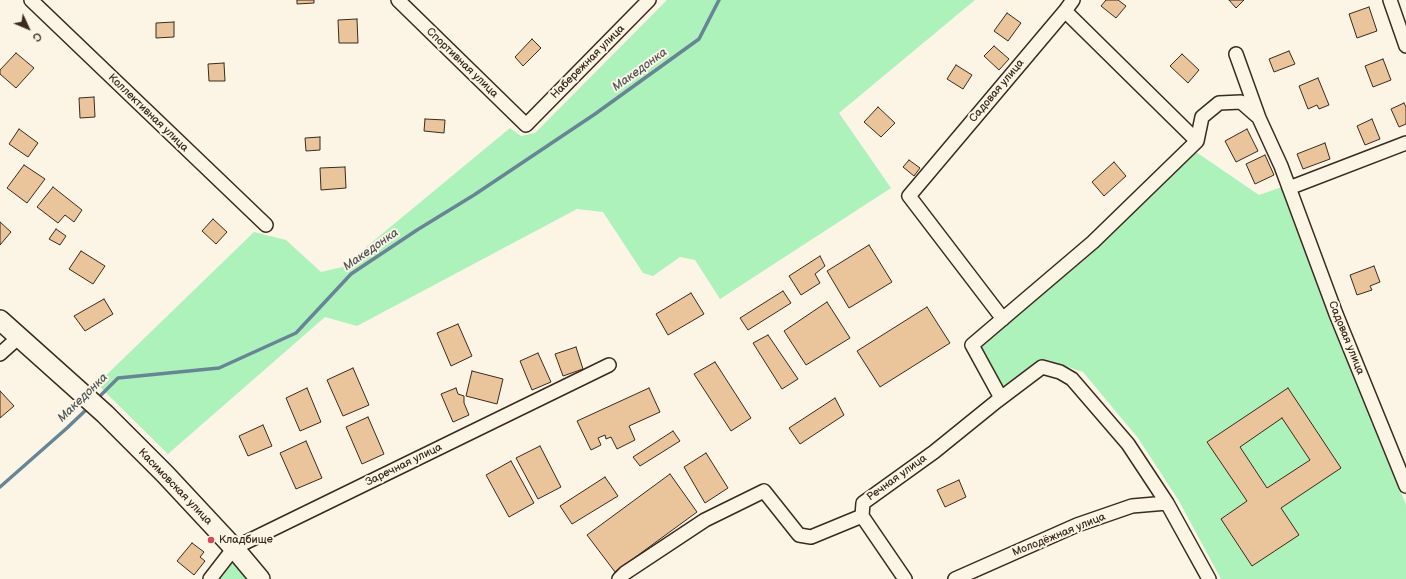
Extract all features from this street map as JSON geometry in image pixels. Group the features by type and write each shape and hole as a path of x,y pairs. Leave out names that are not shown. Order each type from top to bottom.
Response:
{"main road":[{"name":"Касимовская улица","path":"0,320 105,414 165,474 234,548 260,579"}],"street":[{"name":"Коллективная улица","path":"31,0 266,225"},
{"name":"Спортивная улица","path":"398,0 526,125"},
{"name":"Набережная улица","path":"526,125 649,0"},
{"path":"1074,0 1065,11 1197,141"},
{"path":"1390,0 1406,46"},
{"name":"Садовая улица","path":"1003,319 910,196 1065,11"},
{"name":"Садовая улица","path":"1236,54 1259,118 1281,166 1336,314 1406,486"},
{"path":"1001,398 972,345 1093,242 1197,141 1202,117 1218,103 1241,102 1259,118"},
{"path":"1289,188 1406,143"},
{"path":"0,354 19,337"},
{"name":"Заречная улица","path":"210,579 234,548 609,365"},
{"name":"Речная улица","path":"619,579 625,573 705,520 764,491 799,535 811,537 862,516 863,503 934,452 1042,367 1060,372 1072,379 1128,444 1167,503"},
{"path":"1167,503 1209,579"},
{"name":"Молодёжная улица","path":"955,579 1077,526 1132,506 1167,503"},
{"path":"862,516 905,579"}],"green space":[{"path":"667,0 975,0 839,113 891,188 720,299 695,260 680,257 653,276 643,273 603,212 577,209 357,326 325,317 168,454 97,384 254,232 286,240 321,272 342,267 510,128 521,136 535,133"},
{"path":"1196,152 1259,195 1282,187 1406,505 1406,579 1221,579 1179,501 1138,438 1083,372 1044,359 1002,387 980,346 1070,270"},
{"path":"234,556 252,579 218,579"}],"building":[{"path":"297,0 314,0 314,3 297,4"},
{"path":"1106,0 1118,0 1126,6 1116,18 1101,6"},
{"path":"1229,0 1244,0 1236,8"},
{"path":"1369,7 1377,31 1357,38 1349,14"},
{"path":"1007,13 1021,23 1008,41 994,31"},
{"path":"357,19 358,43 339,43 338,20"},
{"path":"174,22 174,37 156,38 156,23"},
{"path":"532,39 541,48 523,66 515,57"},
{"path":"994,46 1009,59 999,70 984,56"},
{"path":"1289,51 1295,64 1274,72 1269,59"},
{"path":"16,53 34,68 16,88 0,74 0,70"},
{"path":"1182,54 1199,70 1188,83 1170,66"},
{"path":"1383,59 1391,80 1373,87 1365,66"},
{"path":"224,63 225,81 209,81 208,64"},
{"path":"956,65 972,75 963,89 947,79"},
{"path":"1318,78 1329,105 1319,109 1317,105 1308,109 1299,86"},
{"path":"94,97 95,117 80,118 79,98"},
{"path":"1404,103 1406,107 1406,124 1399,127 1391,109"},
{"path":"878,107 895,123 881,137 864,122"},
{"path":"425,119 445,120 444,133 424,131"},
{"path":"1372,119 1380,139 1365,145 1357,126"},
{"path":"19,129 38,143 28,157 9,144"},
{"path":"1247,129 1258,151 1236,162 1225,141"},
{"path":"320,137 320,150 306,151 305,138"},
{"path":"1325,143 1330,159 1303,169 1297,154"},
{"path":"1265,155 1274,175 1255,184 1246,164"},
{"path":"909,160 920,168 914,176 903,167"},
{"path":"1114,162 1126,176 1104,196 1092,182"},
{"path":"24,165 45,179 27,203 7,188"},
{"path":"345,167 346,188 321,190 320,168"},
{"path":"53,187 82,210 74,222 65,215 58,223 37,207"},
{"path":"213,219 227,232 216,244 202,231"},
{"path":"0,222 11,232 0,245"},
{"path":"56,229 66,236 60,245 49,239"},
{"path":"869,245 892,282 849,308 827,271"},
{"path":"81,251 105,266 93,284 69,269"},
{"path":"820,256 825,266 815,274 820,283 801,295 789,276"},
{"path":"1374,266 1380,282 1370,286 1372,290 1357,295 1350,275"},
{"path":"783,291 791,303 748,330 740,318"},
{"path":"691,293 704,314 668,335 656,314"},
{"path":"104,299 113,314 85,331 74,316"},
{"path":"827,302 850,338 806,365 784,331"},
{"path":"927,307 950,343 880,387 857,351"},
{"path":"458,324 472,356 451,366 437,333"},
{"path":"768,335 798,379 782,389 753,343"},
{"path":"576,347 583,369 563,376 555,354"},
{"path":"538,353 551,382 532,390 520,361"},
{"path":"715,362 751,418 731,431 694,374"},
{"path":"353,368 369,405 343,416 327,380"},
{"path":"472,371 503,379 497,404 466,396"},
{"path":"307,388 321,422 300,431 286,398"},
{"path":"456,388 458,394 464,396 464,403 469,415 453,422 441,394"},
{"path":"649,388 660,412 629,426 635,440 617,449 611,437 606,439 605,435 598,438 601,445 591,450 577,421"},
{"path":"1288,388 1341,468 1281,508 1299,535 1252,566 1221,519 1247,501 1207,442","holes":["1282,418 1310,460 1267,488 1240,447"]},
{"path":"0,391 14,406 0,418"},
{"path":"835,398 844,415 800,444 789,428"},
{"path":"368,417 384,454 362,464 346,427"},
{"path":"263,425 272,446 248,456 239,436"},
{"path":"673,431 680,441 640,466 633,457"},
{"path":"306,441 322,478 296,489 280,453"},
{"path":"540,446 561,487 538,499 516,458"},
{"path":"706,453 728,488 705,503 684,467"},
{"path":"511,461 534,503 509,517 486,475"},
{"path":"670,474 697,512 615,572 587,535"},
{"path":"605,477 618,496 572,524 560,506"},
{"path":"959,480 966,497 945,507 937,490"},
{"path":"192,543 204,552 200,557 205,561 194,575 177,561"}],"waterway":[{"name":"Македонка","path":"97,399 118,378 219,368 296,333 351,274 417,230 474,195 595,114 699,39 719,0"},
{"name":"Македонка","path":"0,487 88,408"}],"place":[{"name":"Кладбище","path":"211,540"}]}
